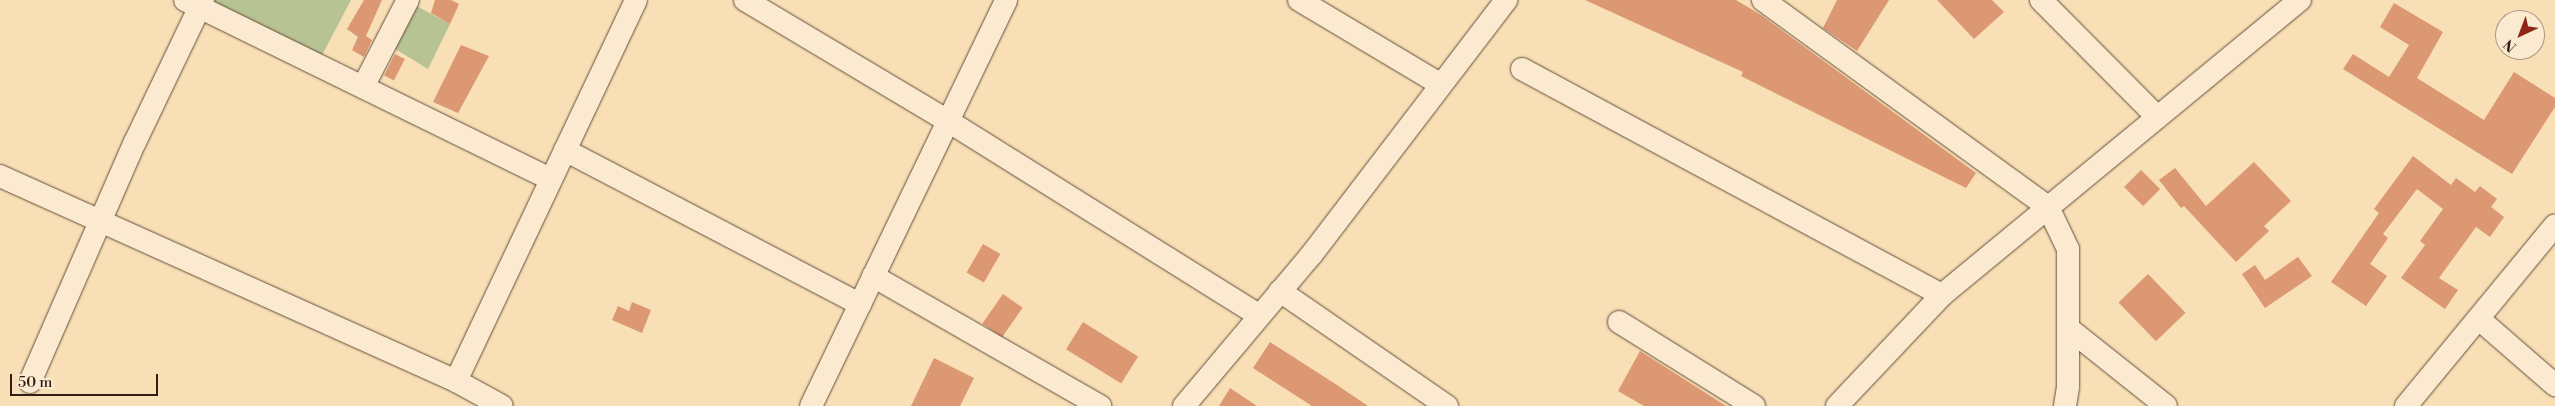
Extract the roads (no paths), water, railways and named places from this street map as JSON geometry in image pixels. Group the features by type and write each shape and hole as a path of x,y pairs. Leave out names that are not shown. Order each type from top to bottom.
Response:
{"street":[{"path":"363,87 408,0"},
{"path":"456,381 636,0"},
{"path":"745,0 948,121 1259,315"},
{"path":"811,406 1006,0"},
{"path":"1299,0 1440,84"},
{"path":"1184,406 1312,254 1506,0"},
{"path":"1763,0 2048,207 2068,249 2068,387 2065,406"},
{"path":"2041,0 2156,116"},
{"path":"1837,406 1942,295 2156,116 2300,0"},
{"path":"30,382 196,2 363,87 551,179"},
{"path":"1522,69 1942,295"},
{"path":"565,150 860,304"},
{"path":"0,176 456,381 502,406"},
{"path":"2406,406 2555,225"},
{"path":"874,276 1100,406"},
{"path":"1280,291 1447,406"},
{"path":"2478,319 2555,386"},
{"path":"1619,322 1754,406"},
{"path":"2068,328 2166,406"}]}
